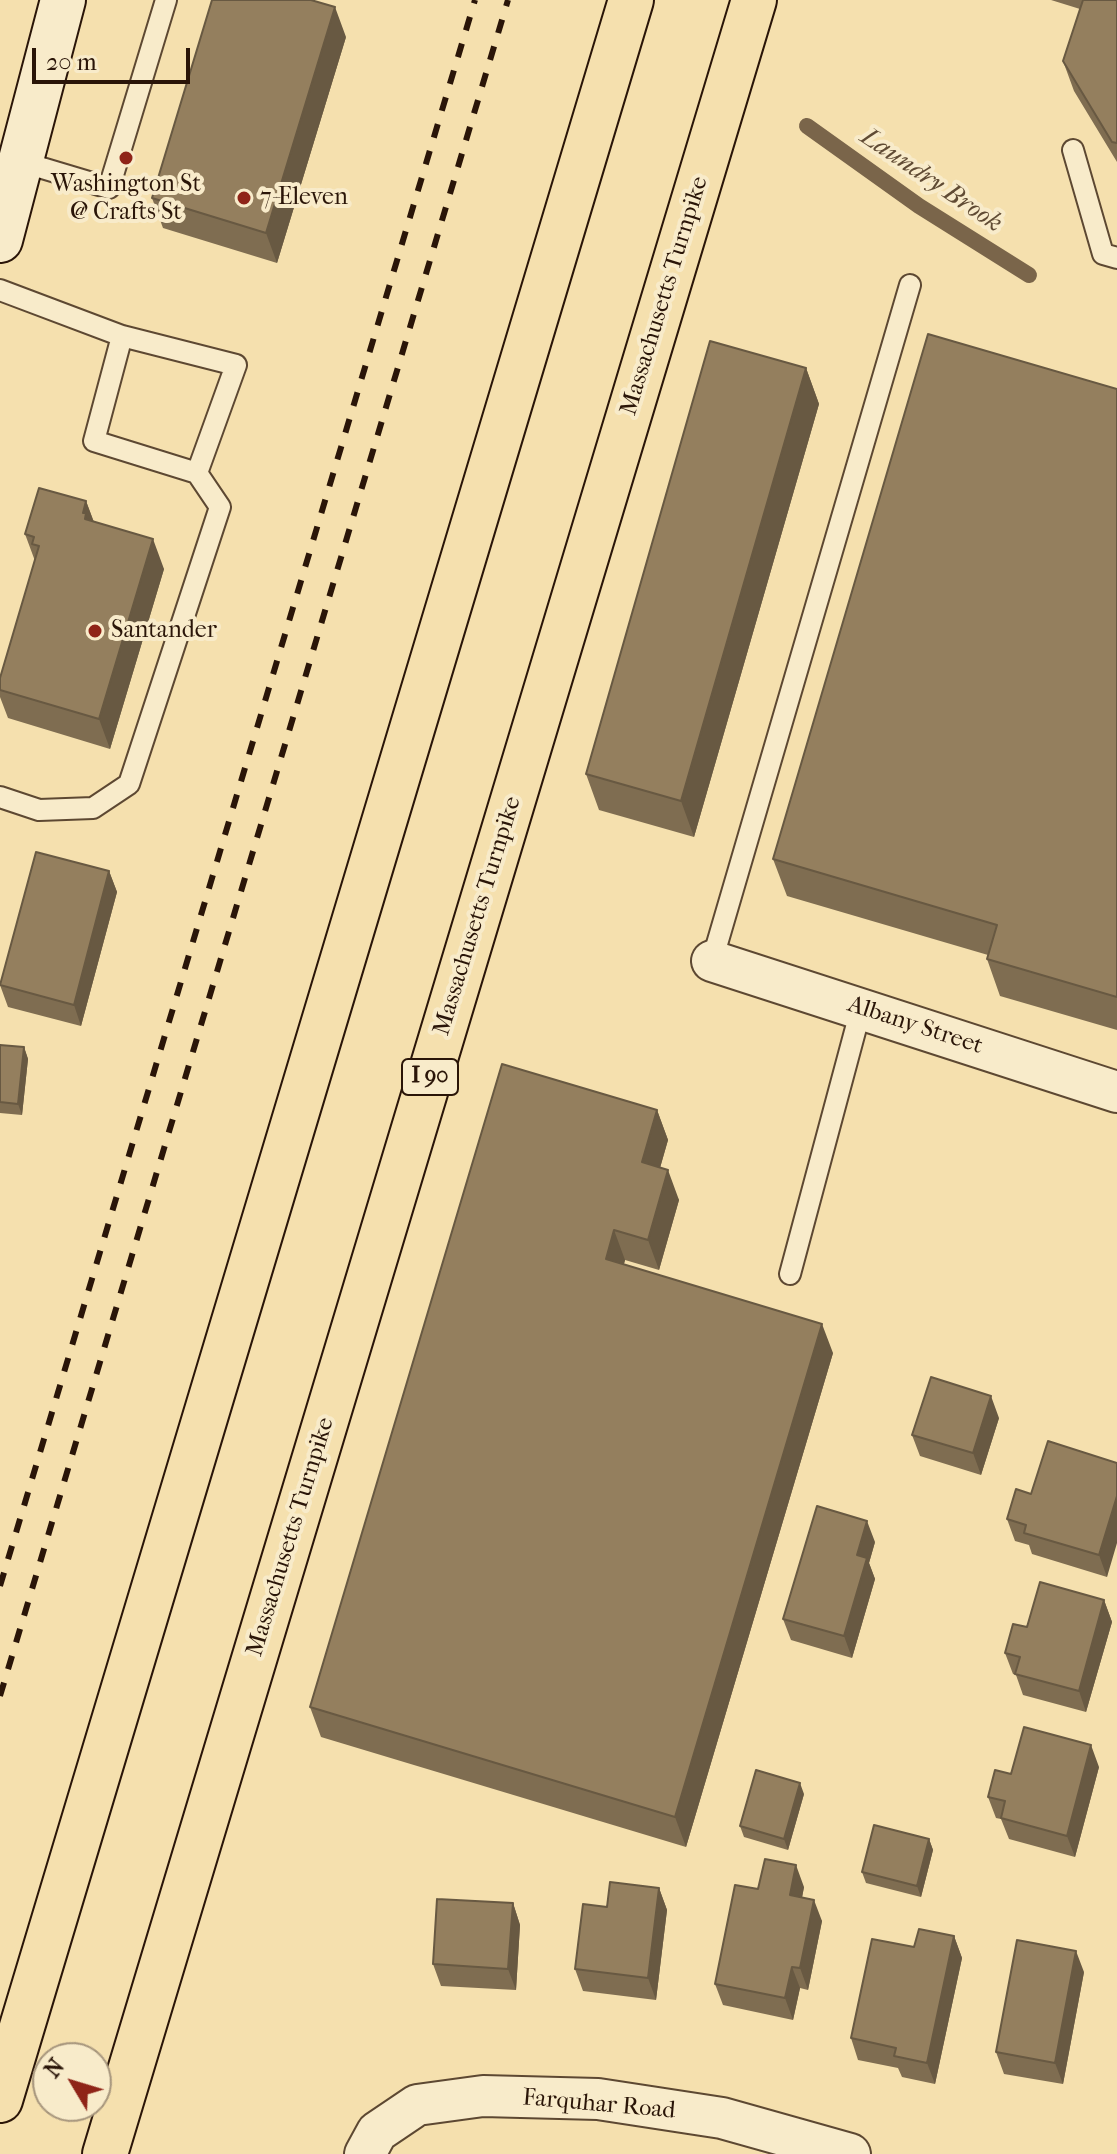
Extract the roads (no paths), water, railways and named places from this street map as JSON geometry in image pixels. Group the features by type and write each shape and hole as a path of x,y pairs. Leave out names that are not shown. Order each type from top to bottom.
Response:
{"highway":[{"path":"0,2100 631,0"},
{"name":"Massachusetts Turnpike","path":"105,2154 754,0"}],"main road":[{"path":"0,240 63,0"}],"street":[{"name":"Albany Street","path":"712,961 1117,1092"},
{"name":"Farquhar Road","path":"365,2154 377,2132 417,2105 483,2096 598,2099 722,2118 850,2154"}],"lane":[{"path":"22,162 109,188 166,0"},
{"path":"1073,150 1103,254 1117,258"},
{"path":"712,961 910,285"},
{"path":"0,290 122,336 236,365 197,473"},
{"path":"0,797 39,810 93,808 129,784 220,507 197,473 94,441 122,336"},
{"path":"790,1274 861,1009"}],"waterway":[{"name":"Laundry Brook","path":"807,126 919,206 1029,275"}],"railway":[{"path":"0,1586 475,0"},
{"path":"0,1696 508,0"}],"place":[{"name":"Washington St @ Crafts St","path":"126,158"},
{"name":"7-Eleven","path":"244,198"},
{"name":"Santander","path":"95,631"}]}
